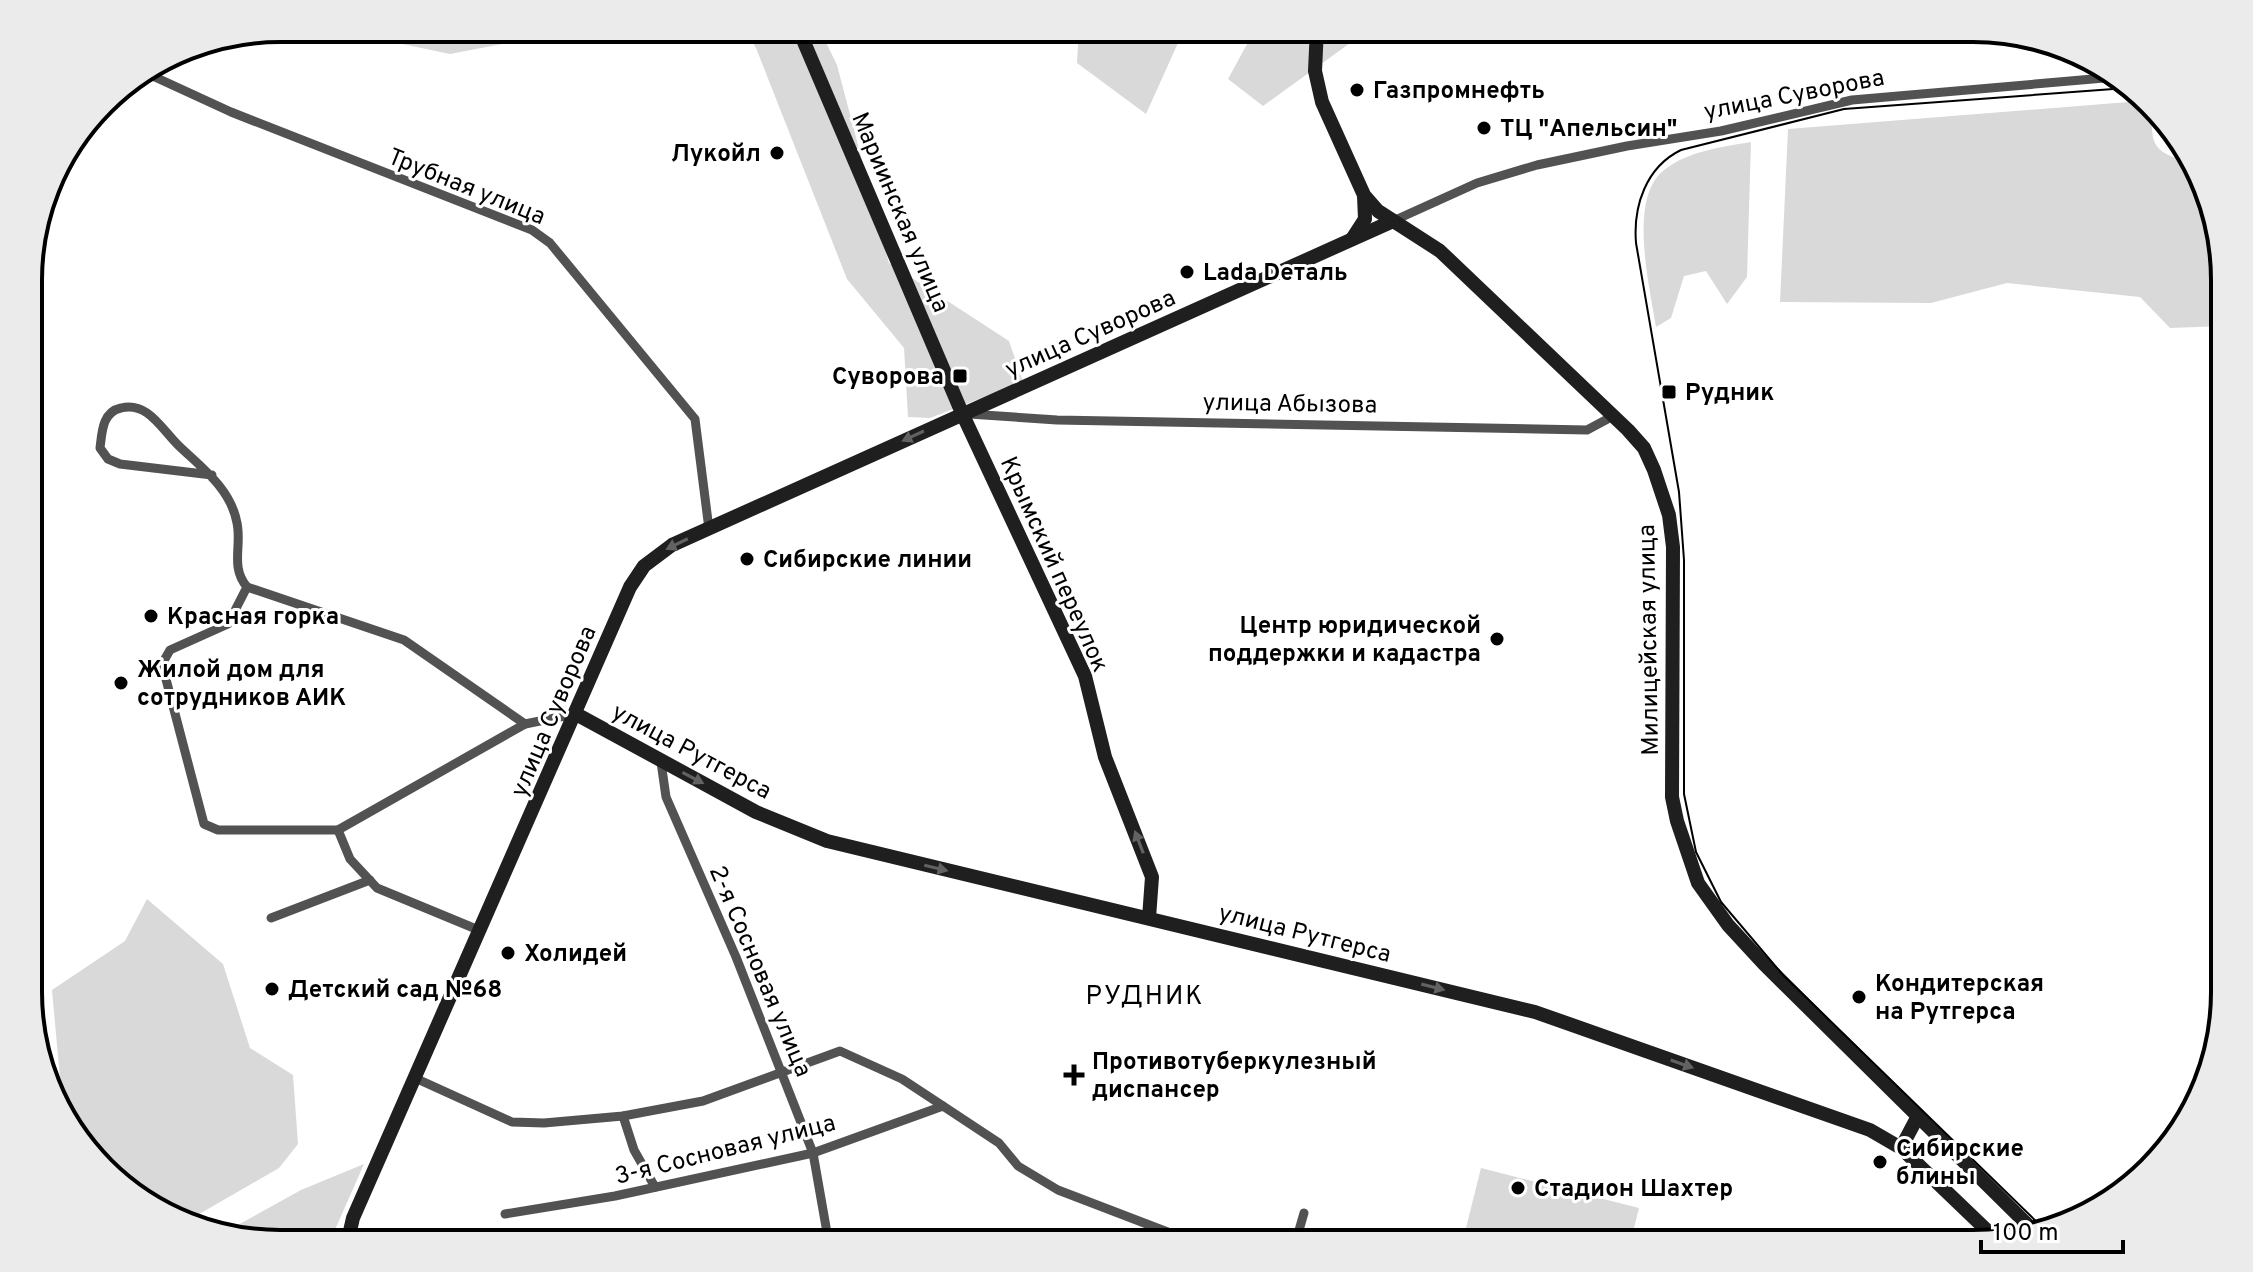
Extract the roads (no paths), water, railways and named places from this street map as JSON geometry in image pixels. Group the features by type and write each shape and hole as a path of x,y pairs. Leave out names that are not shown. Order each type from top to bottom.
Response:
{"main road":[{"path":"1317,42 1317,86 1324,109 1364,195 1365,219 1351,240"},
{"name":"Мариинская улица","path":"804,43 962,413"},
{"name":"Милицейская улица","path":"1364,195 1393,221 1440,251 1615,415 1644,448 1669,515 1673,547 1672,797 1698,883 1728,925 1764,964 1918,1116"},
{"name":"улица Суворова","path":"350,1230 637,575 662,552 709,529 1393,221"},
{"name":"Крымский переулок","path":"962,413 1085,676 1101,747 1152,877 1149,918"},
{"name":"улица Рутгерса","path":"576,714 756,812 827,841 1535,1012 1870,1130 1901,1148 1985,1229"},
{"path":"1901,1148 1918,1116 2027,1224"}],"street":[{"name":"Трубная улица","path":"156,77 244,118 532,230 550,243 695,419 709,529"},
{"name":"улица Суворова","path":"1393,221 1477,183 1537,165 1721,131 1852,100 2099,78"},
{"path":"212,475 120,464 108,459 100,448 107,417 116,409 132,406 147,413 212,475 227,497 238,523 236,564 238,577 247,587 404,640 525,724"},
{"name":"улица Абызова","path":"962,413 1057,420 1587,430 1615,415"},
{"path":"247,587 228,624 170,650 162,664 204,824 218,830 338,830 525,724 576,714"},
{"name":"2-я Сосновая улица","path":"661,762 670,807 783,1073 813,1153 826,1230"},
{"path":"338,830 350,859 377,888 481,931"},
{"path":"271,918 370,880"},
{"path":"415,1078 512,1122 544,1123 623,1116 703,1101 840,1051 902,1079 999,1143 1018,1166 1058,1190 1161,1229"},
{"name":"3-я Сосновая улица","path":"505,1214 655,1187 813,1153 943,1106"},
{"path":"623,1116 634,1150 655,1187"},
{"path":"1299,1229 1304,1213"}],"tram line":[{"path":"2036,1222 1783,975 1721,902 1696,852 1684,794 1684,560 1679,492 1636,229 1644,189 1659,166 1681,150 1844,109 2115,89"}],"place":[{"name":"Газпромнефть","path":"1357,90"},
{"name":"ТЦ \"Апельсин\"","path":"1484,128"},
{"name":"Лукойл","path":"777,153"},
{"name":"Lada Dеталь","path":"1187,272"},
{"name":"Суворова","path":"960,376"},
{"name":"Рудник","path":"1669,392"},
{"name":"Сибирские линии","path":"747,559"},
{"name":"Красная горка","path":"151,616"},
{"name":"Центр юридической поддержки и кадастра","path":"1497,639"},
{"name":"Жилой дом для сотрудников АИК","path":"121,683"},
{"name":"Холидей","path":"508,953"},
{"name":"Детский сад №68","path":"272,989"},
{"name":"Кондитерская на Рутгерса","path":"1859,997"},
{"name":"Противотуберкулезный диспансер","path":"1074,1075"},
{"name":"Сибирские блины","path":"1880,1162"},
{"name":"Стадион Шахтер","path":"1518,1188"}],"district":[{"name":"РУДНИК","path":"1145,995"}]}
